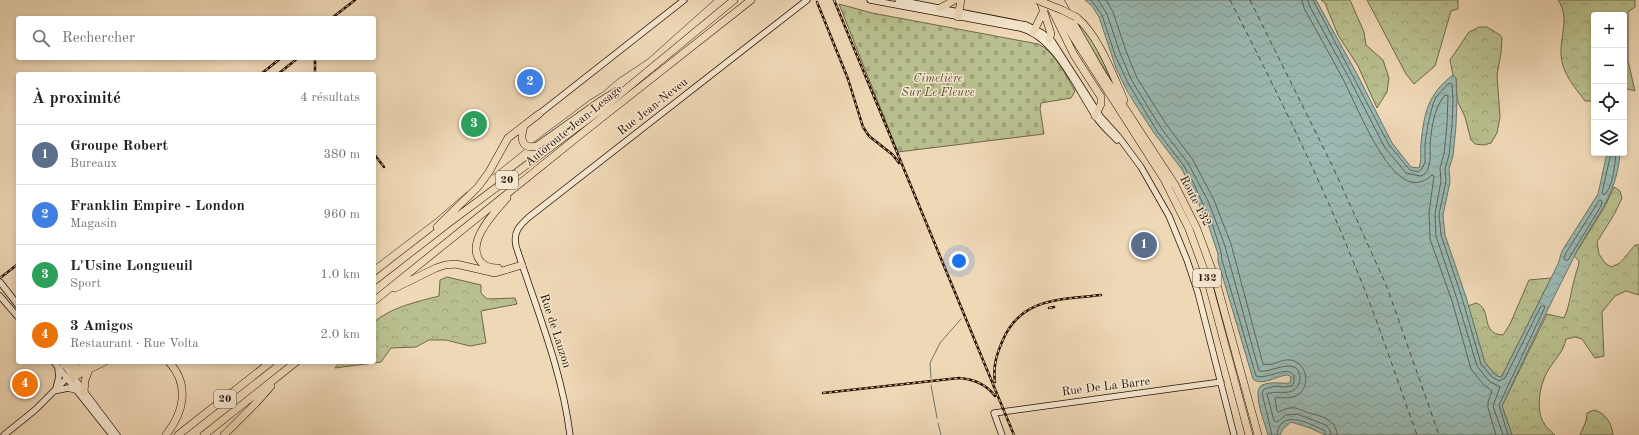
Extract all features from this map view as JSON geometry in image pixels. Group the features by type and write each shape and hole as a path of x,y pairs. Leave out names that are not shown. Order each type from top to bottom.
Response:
{"highway":[{"name":"Autoroute Jean-Lesage","path":"376,279 578,127 734,0"},
{"name":"Autoroute Jean-Lesage","path":"376,299 521,182 751,0"},
{"path":"940,8 956,0"},
{"path":"958,14 961,0"},
{"path":"1037,0 1076,17 1087,27 1094,38 1134,120"},
{"path":"1040,0 1050,34 1049,39"},
{"path":"1047,0 1074,55 1101,97 1102,103 1096,110"},
{"name":"Route 132","path":"1053,0 1173,196 1197,249 1212,296 1249,435"},
{"name":"Route 132","path":"1060,0 1095,61 1182,197 1206,249 1216,280 1258,435"},
{"path":"1034,31 1044,10"},
{"path":"1062,31 1134,133"},
{"path":"524,126 521,136 523,142 530,147 537,146 599,102 635,81"},
{"path":"410,253 475,191 489,172 506,140 539,114"},
{"path":"521,182 486,224 478,240 476,249 480,261 490,268 500,268 521,263"},
{"path":"383,294 445,265 456,264 495,273 521,263"},
{"path":"59,364 79,368"},
{"path":"70,377 79,368 88,364"},
{"path":"70,377 100,364"},
{"path":"166,435 178,415 183,397 181,380 171,364"},
{"name":"20","path":"178,435 268,364"},
{"name":"20","path":"204,435 294,364"},
{"path":"84,392 85,382 89,370"},
{"path":"224,435 256,403 281,374"}],"street":[{"path":"539,114 684,0"},
{"name":"Rue Jean-Neveu","path":"515,234 520,226 529,217 806,0"},
{"path":"870,0 1021,24 1049,39 1096,110"},
{"path":"898,0 940,8 958,14"},
{"path":"1034,31 1051,47 1096,110 1137,161 1166,210 1187,260 1201,304 1234,435"},
{"name":"Rue de Lauzon","path":"515,234 515,242 521,263 557,372 567,408 570,435"},
{"path":"0,282 16,303"},
{"path":"0,296 16,315"},
{"path":"59,364 84,392 117,435"},
{"path":"54,391 59,377 59,364"},
{"path":"70,377 75,390 112,435"},
{"path":"4,435 31,413 70,377"},
{"name":"Rue De La Barre","path":"1002,435 994,413 1221,382"},
{"path":"54,391 68,388 75,390"}],"green space":[{"path":"1321,0 1350,0 1364,32 1366,45 1383,60 1389,78 1387,92 1377,108 1358,66 1338,35 1325,3"},
{"path":"1367,0 1458,0 1458,9 1451,11 1435,66 1414,84 1406,74"},
{"path":"1558,0 1635,0 1635,7 1628,12 1628,61 1635,91 1627,89 1627,12 1591,12 1591,101 1585,101 1566,74 1562,62 1561,48 1564,20 1562,6"},
{"name":"Cimetière Sur Le Fleuve","path":"839,4 872,13 1038,44 1050,52 1055,58 1075,91 1071,98 1041,103 1040,109 1044,134 898,152"},
{"path":"1074,20 1087,33 1092,41 1113,83"},
{"path":"1479,27 1487,27 1500,35 1502,38 1497,75 1500,117 1497,133 1491,143 1484,145 1475,144 1471,140 1465,117 1457,100 1456,78 1453,75 1450,60 1469,32"},
{"path":"1614,187 1620,191 1622,198 1615,213 1597,242 1599,254 1605,263 1611,267 1620,263 1635,245 1639,245 1639,295 1626,291 1615,296 1602,312 1604,356 1595,358 1582,339 1575,337 1566,339 1561,351 1551,365 1543,381 1539,404 1541,417 1546,426 1555,435 1512,435 1502,406 1547,314 1564,318 1568,308 1579,263 1574,256 1604,208"},
{"path":"447,277 481,285 481,293 487,299 515,298 517,304 481,311 486,343 470,346 446,340 429,340 416,347 391,348 381,362 376,363 376,321 396,309 439,296 440,280"},
{"path":"1551,278 1502,376 1499,377 1485,363 1468,306 1476,303 1481,306 1484,310 1488,326 1491,330 1496,334 1503,335 1510,324 1529,280"},
{"path":"338,364 366,364 335,368"},
{"path":"1594,410 1605,416 1611,427 1613,435 1580,435 1586,421 1587,413"}],"water":[{"path":"1085,0 1316,0 1357,74 1392,143 1411,167 1419,168 1422,132 1429,105 1438,89 1453,75 1456,78 1456,126 1453,156 1449,169 1450,182 1443,215 1445,235 1466,297 1485,363 1499,377 1502,376 1558,264 1562,251 1598,194 1606,156 1620,156 1618,169 1609,196 1574,257 1502,406 1512,435 1325,435 1291,422 1283,429 1280,435 1268,435 1262,417 1258,394 1259,389 1262,385 1269,383 1290,383 1291,377 1288,375 1261,382 1253,379 1209,227 1190,184 1181,168 1154,133 1128,93 1116,68 1099,17 1092,6"}],"pier":[{"path":"1108,50 1119,78 1142,117 1122,86"}],"waterway":[{"path":"534,142 603,92 618,79 648,59 714,0"},
{"path":"493,175 524,150"},
{"path":"376,264 437,218 467,192"},
{"path":"931,378 930,363 940,343 961,319"},
{"path":"931,385 937,418"},
{"path":"938,423 941,435"}],"ferry route":[{"path":"1230,0 1325,195 1362,282 1417,435"},
{"path":"1250,0 1333,167 1387,287 1439,435"}],"railway":[{"path":"335,16 355,0"},
{"path":"834,0 1014,435"},
{"path":"817,2 848,79 863,127 869,136 893,155 899,163"},
{"path":"264,72 278,60"},
{"path":"280,72 296,60"},
{"path":"315,60 315,72"},
{"path":"376,157 384,167"},
{"path":"0,278 16,266"},
{"path":"995,382 995,366 1000,347 1010,327 1019,316 1030,309 1056,300 1101,295"},
{"path":"1049,308 1054,307"},
{"path":"823,393 959,378 984,385 995,396"}],"place":[{"name":"Franklin Empire - London","path":"530,82"},
{"name":"L'Usine Longueuil","path":"474,124"},
{"name":"Groupe Robert","path":"1144,245"},
{"name":"3 Amigos","path":"25,384"}]}
